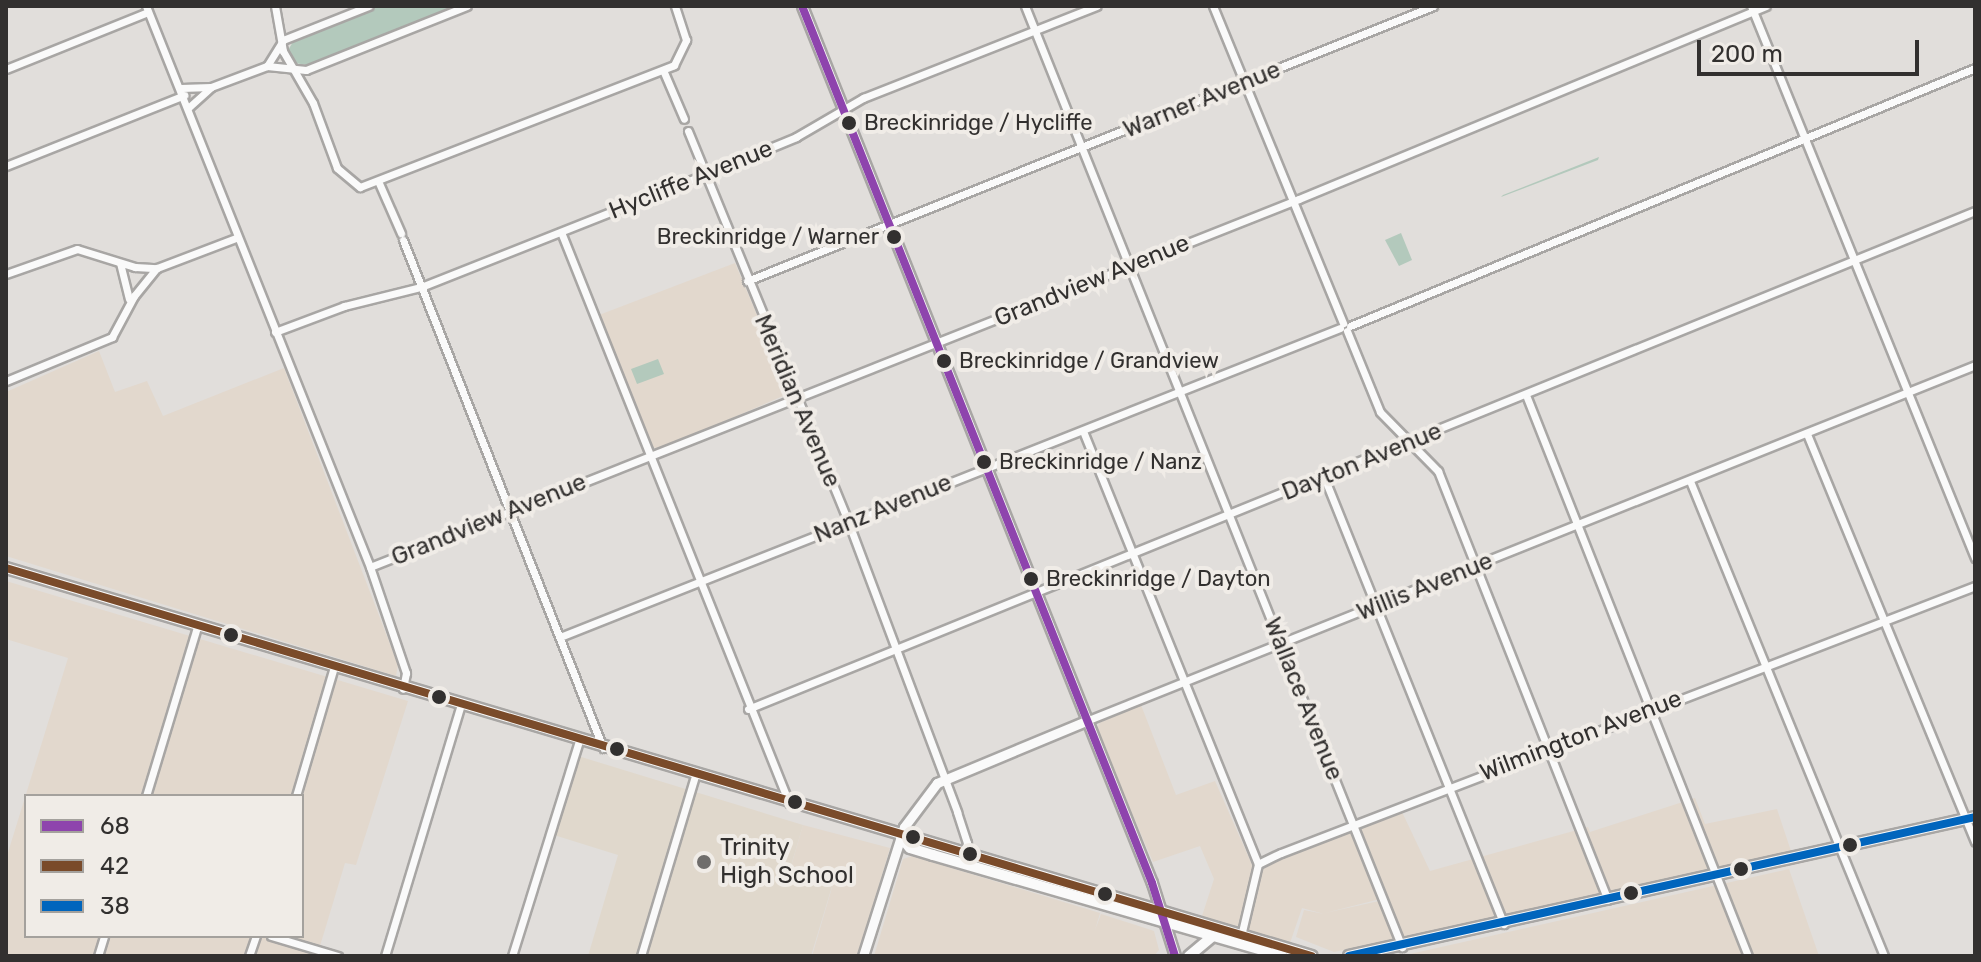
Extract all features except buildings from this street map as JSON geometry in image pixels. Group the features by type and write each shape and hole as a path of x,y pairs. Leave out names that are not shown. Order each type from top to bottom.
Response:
{"main road":[{"path":"802,6 1086,721 1175,956"},
{"path":"6,568 790,805 965,852 1162,917 1212,937 1240,940 1282,956"},
{"name":"Willis Avenue","path":"863,956 906,821 944,778 1086,721"},
{"path":"1349,956 1402,947 1970,818"},
{"path":"901,837 910,848 1240,940 1312,956"},
{"path":"1189,956 1212,937"},
{"path":"1240,940 1264,956"},
{"path":"1381,956 1402,947"}],"street":[{"path":"275,6 295,72 342,176 360,187 379,183 677,63 685,46 675,6"},
{"path":"267,66 283,40 369,6"},
{"path":"6,166 182,92 211,87 267,66 295,72 467,6"},
{"name":"Wallace Avenue","path":"1025,6 1402,947"},
{"name":"Hycliffe Avenue","path":"275,332 344,306 421,287 561,232 796,137 843,110 1097,6"},
{"path":"1213,6 1291,202 1380,412 1413,442 1438,471 1608,900"},
{"name":"Warner Avenue","path":"747,281 1431,6"},
{"name":"Grandview Avenue","path":"370,567 1291,202 1752,9 1766,6"},
{"path":"6,69 147,9 370,567 406,673 403,689"},
{"path":"1752,9 1975,558"},
{"name":"Nanz Avenue","path":"560,637 1345,327 1975,68"},
{"path":"663,70 684,119"},
{"path":"188,108 211,87"},
{"name":"Meridian Avenue","path":"688,131 849,524 967,843 965,852"},
{"path":"379,183 603,748"},
{"name":"Dayton Avenue","path":"748,709 1133,556 1975,211"},
{"path":"561,232 748,709 790,805"},
{"path":"6,274 77,249 97,251 120,263 157,268 236,238"},
{"path":"120,263 130,291 128,310"},
{"path":"6,381 110,339 157,268"},
{"name":"Willis Avenue","path":"1086,721 1975,365"},
{"path":"1526,395 1748,956"},
{"path":"1083,431 1258,864 1240,940"},
{"path":"1807,434 1970,818 1975,842"},
{"path":"1324,477 1504,924"},
{"path":"1690,481 1884,956"},
{"name":"Wilmington Avenue","path":"1258,864 1450,786 1975,586"},
{"path":"147,794 197,627"},
{"path":"297,794 334,667"},
{"path":"385,956 461,705"},
{"path":"512,956 579,741"},
{"path":"641,956 695,776"},
{"path":"278,938 338,956"}],"shaded area":[{"path":"735,263 790,393 660,449 652,447 599,315"},
{"path":"99,351 115,392 147,381 163,416 284,368 398,665 396,676 6,556 6,392"},
{"path":"6,581 408,701 356,865 345,863 317,956 6,956 6,859 24,801 24,938 304,938 304,794 26,794 68,658 6,639"},
{"path":"1141,705 1176,795 1215,781 1253,867 1402,812 1430,871 1588,827 1590,832 1695,798 1705,824 1777,809 1791,851 1404,937 1388,897 1325,913 1379,901 1394,939 1334,952 1296,937 1304,910 1324,914 1302,908 1290,943 1202,916 1214,879 1200,846 1153,862 1097,732 1099,723"},
{"name":"Trinity High School","path":"578,756 803,825 790,869 833,883 811,956 588,956 618,855 554,835"},
{"path":"803,825 890,848 858,956 812,956 833,884 790,870"},
{"path":"912,856 1100,913 1095,930 1101,914 1154,931 1159,950 1154,956 874,956 903,859"},
{"path":"1789,869 1819,956 1401,956"}],"green space":[{"path":"377,6 460,6 309,65 293,63 287,52 294,40"},
{"path":"1599,157 1598,160 1501,197 1503,195"},
{"path":"1401,233 1412,260 1399,266 1385,240"},
{"path":"658,359 664,374 637,384 631,369"}],"transit line":[{"name":"68","path":"802,6 1152,883 1175,956"},
{"name":"42","path":"6,568 1312,956"},
{"name":"38","path":"1349,956 1975,817"}],"place":[{"name":"Breckinridge / Hycliffe","path":"849,123"},
{"name":"Breckinridge / Warner","path":"894,237"},
{"name":"Breckinridge / Grandview","path":"944,361"},
{"name":"Breckinridge / Nanz","path":"984,462"},
{"name":"Breckinridge / Dayton","path":"1031,579"},
{"name":"Trinity High School","path":"704,862"}]}
